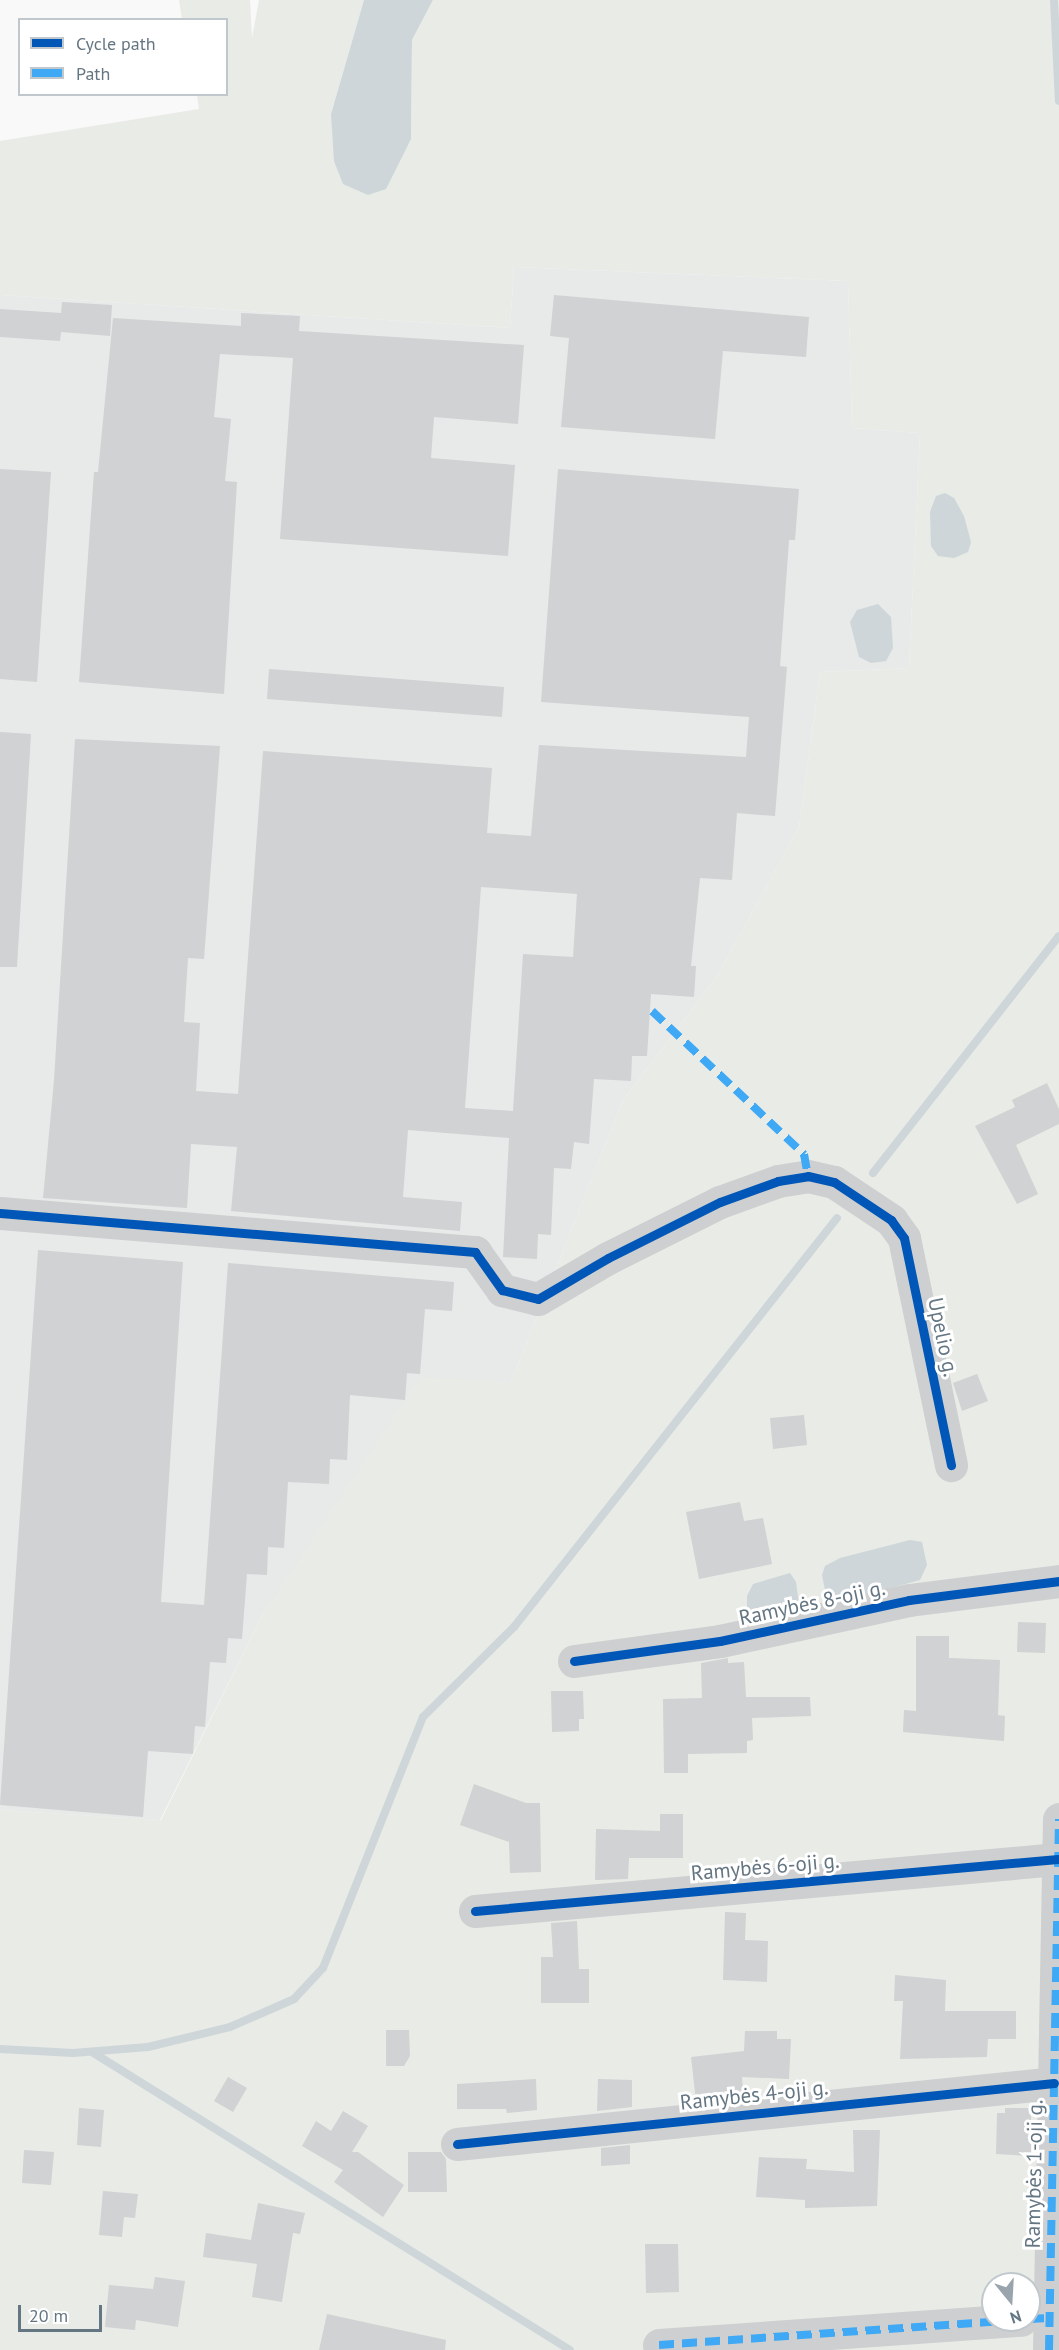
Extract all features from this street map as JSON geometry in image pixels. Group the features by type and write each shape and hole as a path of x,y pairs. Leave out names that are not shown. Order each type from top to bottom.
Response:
{"street":[{"name":"Upelio g.","path":"0,1213 475,1252 502,1290 538,1299 608,1258 720,1202 778,1180 808,1176 834,1182 891,1220 904,1238 951,1465"},
{"name":"Ramybės 8-oji g.","path":"574,1661 720,1641 909,1600 1059,1581"},
{"name":"Ramybės 1-oji g.","path":"1037,2272 1054,2083 1059,1819"},
{"name":"Ramybės 6-oji g.","path":"475,1911 1058,1859"},
{"name":"Ramybės 4-oji g.","path":"457,2144 1054,2083"},
{"path":"659,2345 981,2323"},
{"name":"Ramybės 1-oji g.","path":"1040,2332 1049,2350"}],"shaded area":[{"path":"179,0 250,0 252,38 259,0 364,0 331,114 411,139 412,40 433,0 1059,0 1059,2350 0,2350 0,1810 161,1820 263,1614 421,1376 511,1382 623,1100 717,976 799,827 820,672 909,668 920,433 852,428 848,281 514,267 510,328 0,295 0,141 199,109 197,96 228,96 228,18 182,18"},
{"path":"364,0 433,0 412,40 411,139 386,189 368,195 343,184 334,161 331,114"},
{"path":"514,267 848,281 852,428 920,433 909,668 820,672 799,827 717,976 623,1100 511,1382 263,1614 160,1820 0,1810 0,295 510,328"},
{"path":"945,493 954,498 964,516 971,542 968,552 954,558 938,556 931,546 930,512 936,496"},
{"path":"878,604 891,617 893,648 886,661 871,663 859,657 850,622 857,610"},
{"path":"910,1540 922,1542 927,1565 920,1580 844,1601 827,1600 822,1575 825,1566 840,1558"},
{"path":"790,1573 796,1582 799,1604 793,1614 753,1622 747,1613 747,1596 753,1584"}],"building":[{"path":"554,295 809,317 806,357 723,351 715,439 561,427 569,338 550,336"},
{"path":"62,302 112,305 110,336 61,332 60,341 0,337 0,309 61,313"},
{"path":"241,313 300,316 299,331 524,345 518,424 434,417 431,458 515,465 508,556 280,539 293,358 220,354 214,417 231,419 225,481 237,482 224,694 79,682 94,472 98,472 113,318 241,326"},
{"path":"0,469 51,472 37,682 0,679"},
{"path":"558,469 799,489 795,540 789,540 780,666 787,667 775,816 737,813 732,880 700,878 691,966 696,966 694,997 651,994 647,1056 632,1056 631,1081 594,1079 589,1144 574,1142 571,1169 554,1168 551,1235 538,1234 537,1259 503,1257 509,1138 408,1130 403,1197 462,1202 460,1231 231,1211 237,1147 191,1144 187,1208 43,1198 54,1080 75,739 220,746 204,959 188,958 184,1022 200,1023 196,1091 238,1094 263,751 492,768 487,833 531,836 539,745 746,757 749,717 541,702","holes":["481,887 577,894 573,957 523,954 513,1111 465,1108"]},
{"path":"269,669 504,687 502,717 267,699"},
{"path":"0,732 31,734 17,967 0,967"},
{"path":"1047,1083 1059,1109 1059,1124 1016,1145 1038,1194 1017,1204 975,1126 1015,1107 1012,1100"},
{"path":"38,1250 183,1262 161,1602 204,1605 228,1263 454,1282 452,1311 425,1309 420,1374 407,1373 405,1400 350,1395 347,1460 330,1459 329,1484 288,1482 284,1548 268,1547 267,1575 247,1574 242,1639 228,1638 226,1663 210,1662 205,1727 195,1726 193,1754 148,1751 143,1817 0,1805"},
{"path":"977,1374 988,1401 962,1411 953,1383"},
{"path":"804,1415 807,1445 773,1449 770,1418"},
{"path":"740,1502 744,1521 763,1518 772,1564 699,1579 686,1512"},
{"path":"1018,1622 1046,1623 1045,1653 1017,1652"},
{"path":"916,1636 949,1636 949,1658 1000,1660 998,1715 1005,1716 1004,1741 903,1732 904,1710 916,1711"},
{"path":"728,1658 728,1663 744,1662 746,1697 810,1697 811,1716 752,1718 753,1740 747,1741 747,1753 688,1754 688,1773 664,1773 663,1699 702,1698 701,1663"},
{"path":"551,1691 583,1691 584,1719 579,1719 579,1731 552,1732"},
{"path":"474,1784 526,1803 540,1803 541,1872 510,1873 509,1842 460,1825"},
{"path":"660,1814 683,1814 683,1858 629,1858 628,1879 595,1880 596,1829 660,1831"},
{"path":"725,1912 746,1913 745,1940 768,1941 767,1982 723,1980"},
{"path":"577,1921 579,1969 589,1969 589,2003 541,2003 541,1957 553,1957 551,1923"},
{"path":"895,1975 946,1980 945,2011 1016,2011 1016,2039 988,2039 987,2057 900,2059 903,2001 894,2001"},
{"path":"386,2030 409,2030 410,2056 404,2066 386,2066"},
{"path":"745,2031 777,2031 777,2039 791,2039 789,2079 742,2077 743,2092 696,2101 691,2057 744,2051"},
{"path":"228,2077 247,2088 233,2112 214,2101"},
{"path":"536,2079 537,2110 507,2113 506,2109 457,2109 457,2084"},
{"path":"598,2079 632,2080 632,2107 597,2111"},
{"path":"79,2108 104,2110 101,2147 77,2145"},
{"path":"1005,2108 1031,2108 1031,2156 996,2154 997,2113 1005,2113"},
{"path":"343,2111 368,2126 352,2152 358,2152 404,2185 383,2217 334,2182 343,2170 302,2146 316,2121 331,2131"},
{"path":"853,2130 880,2130 877,2206 805,2208 805,2200 756,2197 759,2157 807,2159 806,2169 854,2172"},
{"path":"630,2145 630,2164 601,2166 601,2148"},
{"path":"24,2150 54,2152 51,2185 22,2183"},
{"path":"408,2152 441,2152 446,2159 447,2192 408,2192"},
{"path":"103,2191 138,2194 135,2218 124,2217 122,2237 99,2235"},
{"path":"258,2203 305,2213 300,2234 293,2233 282,2302 252,2297 257,2264 203,2257 206,2233 251,2240"},
{"path":"645,2244 678,2244 679,2292 646,2293"},
{"path":"155,2277 185,2281 178,2327 136,2320 135,2330 105,2327 109,2285 153,2289"},
{"path":"327,2314 446,2340 445,2350 319,2350"}],"waterway":[{"path":"1054,0 1059,101"},
{"path":"873,1173 1059,936"},
{"path":"0,2049 73,2053 148,2047 230,2027 294,1999 323,1968 423,1717 514,1627 837,1218"},
{"path":"92,2052 570,2350"}],"marked path":[{"path":"652,1011 804,1154 808,1176"},
{"path":"1049,2350 1059,1819"},
{"path":"1041,2318 1049,2318"},
{"path":"659,2345 981,2323"}],"cycle path":[{"path":"0,1213 475,1252 502,1290 538,1299 608,1258 720,1202 778,1181 808,1176 834,1182 891,1220 904,1238 951,1465"},
{"path":"574,1661 720,1641 909,1600 1059,1581"},
{"path":"475,1911 1058,1859"},
{"path":"457,2144 1054,2083"}]}
